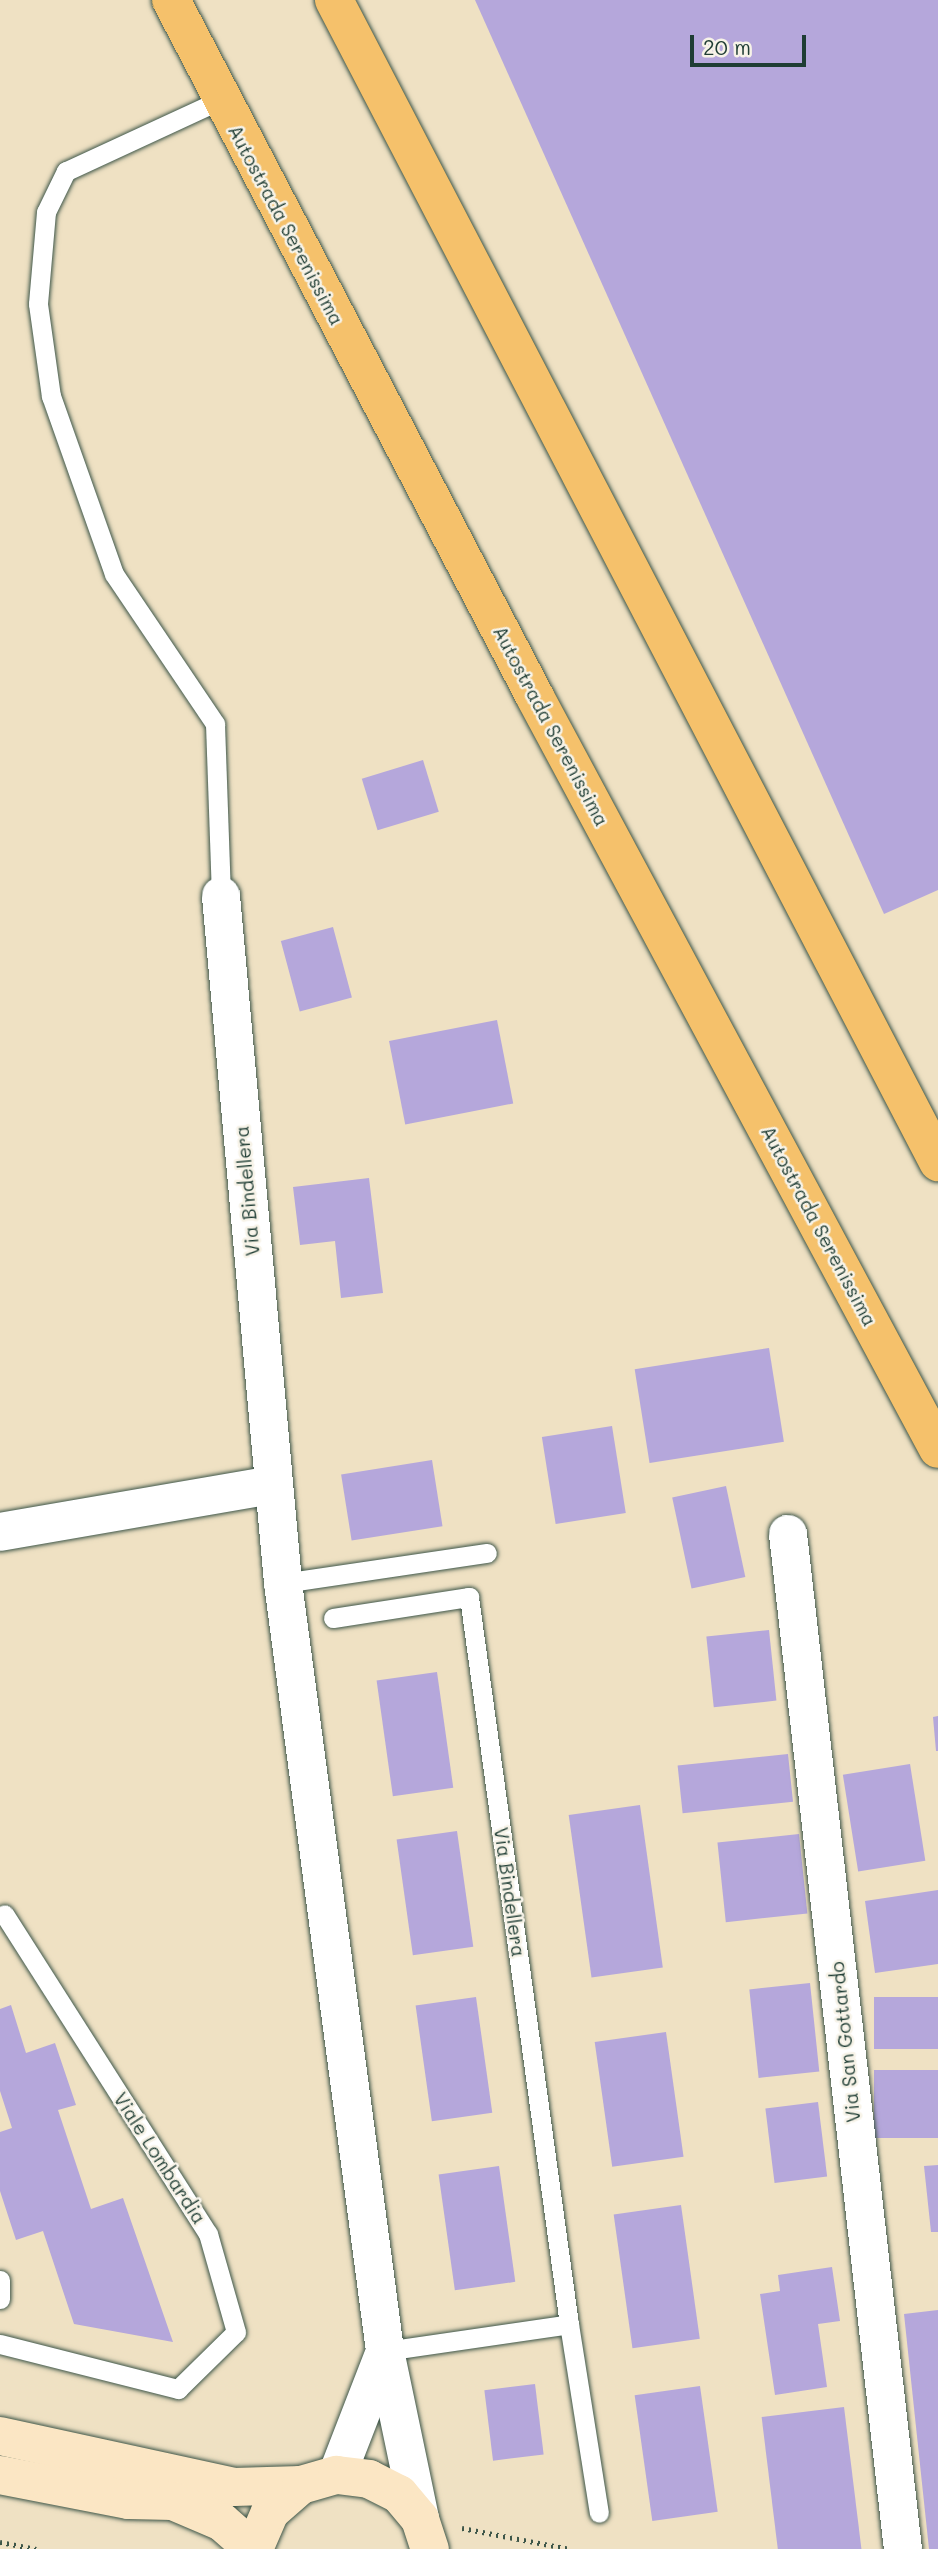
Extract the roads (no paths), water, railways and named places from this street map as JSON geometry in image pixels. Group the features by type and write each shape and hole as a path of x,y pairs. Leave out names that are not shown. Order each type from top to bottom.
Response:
{"highway":[{"name":"Autostrada Serenissima","path":"171,0 220,100 938,1449"},
{"path":"334,0 938,1162"}],"main road":[{"path":"0,2436 234,2487 369,2479 399,2494 432,2538"},
{"path":"0,2475 130,2500 173,2501 222,2522 254,2549 270,2512 319,2480"}],"street":[{"name":"Via Bindellera","path":"221,897 283,1583 385,2351 432,2538"},
{"path":"0,1532 273,1485"},
{"name":"Via San Gottardo","path":"788,1534 903,2549"},
{"name":"Via Bindellera","path":"319,2480 385,2351"}],"lane":[{"path":"220,100 66,171 46,212 38,304 51,396 114,574 215,724 221,897"},
{"path":"283,1583 487,1553"},
{"name":"Via Bindellera","path":"333,1618 470,1597 569,2324 599,2513"},
{"name":"Viale Lombardia","path":"0,2344 178,2389 236,2332 208,2234 4,1914"},
{"path":"0,2280 0,2299"},
{"path":"385,2351 569,2324"}]}
